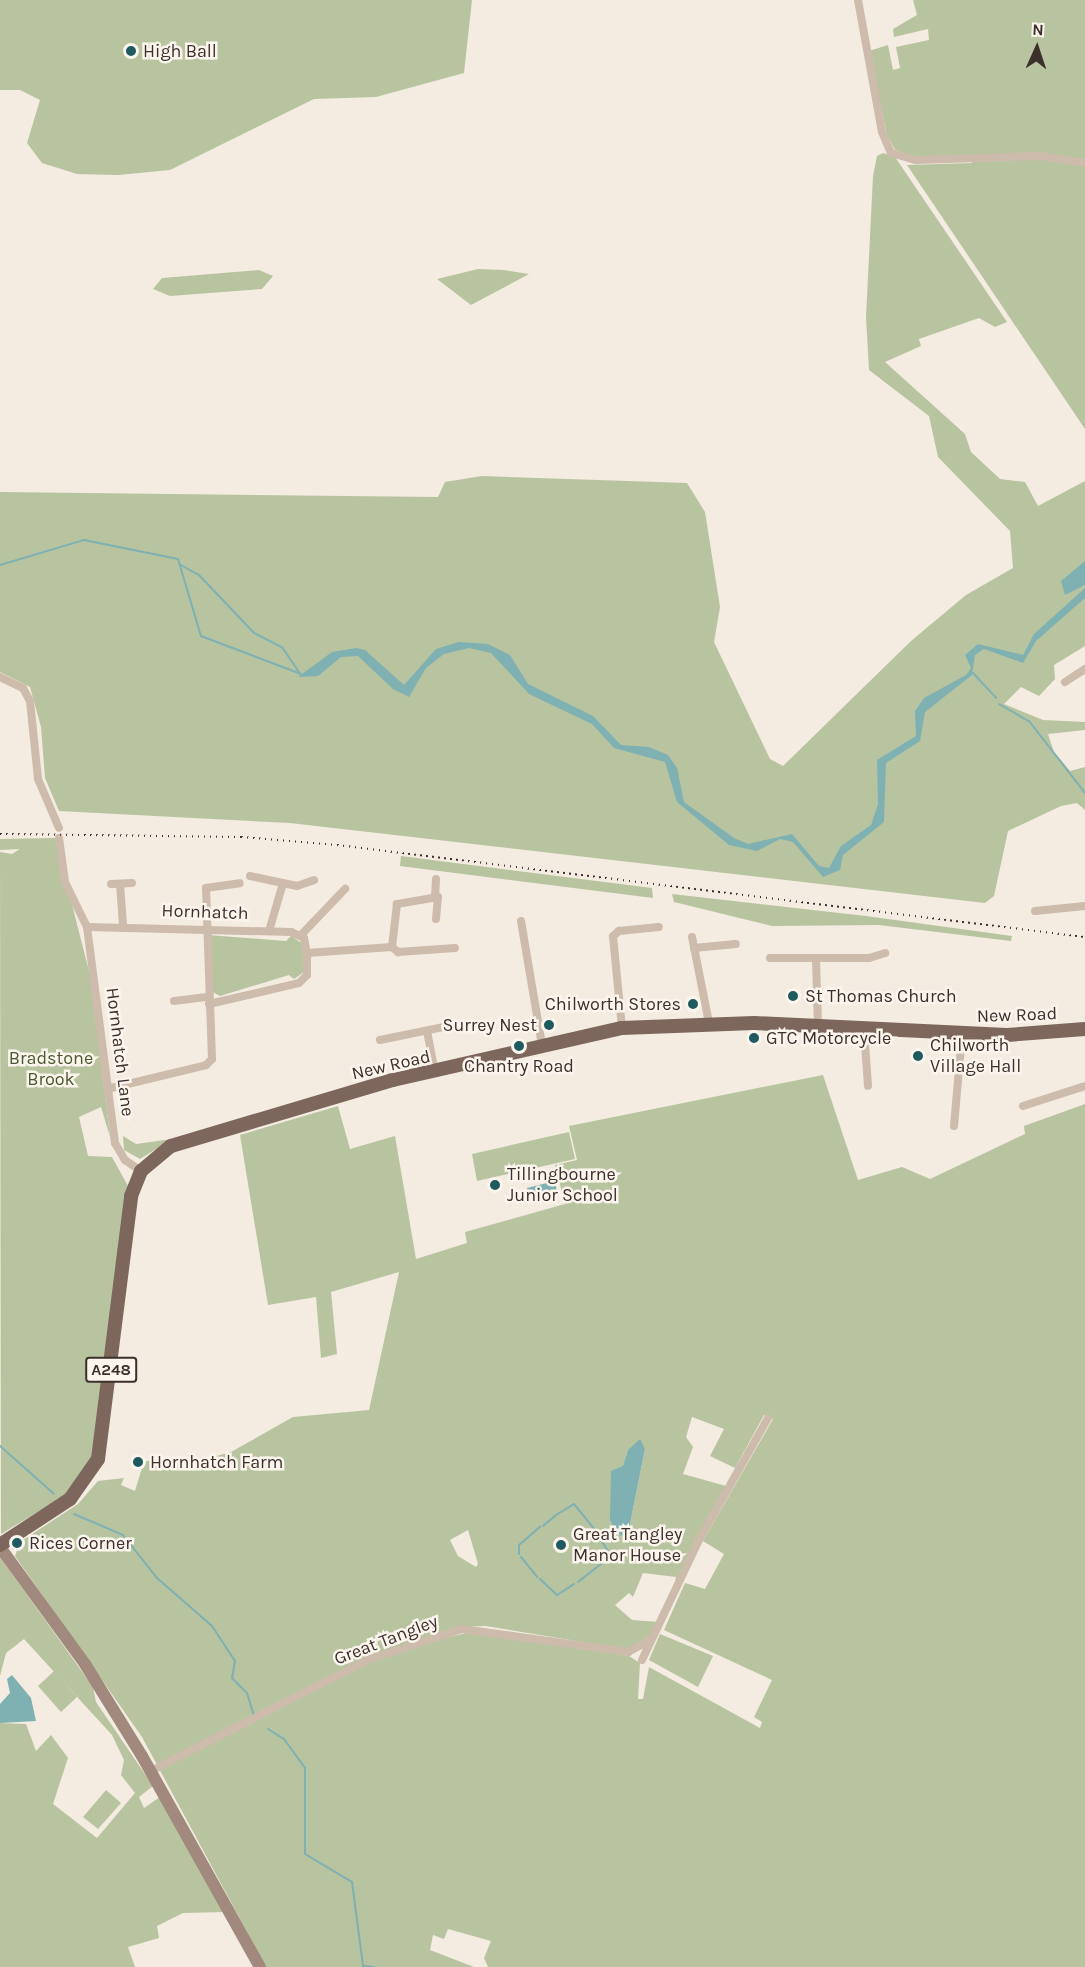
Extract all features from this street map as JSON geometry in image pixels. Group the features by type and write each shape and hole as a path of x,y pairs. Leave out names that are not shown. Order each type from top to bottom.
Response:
{"main road":[{"name":"New Road","path":"0,1546 70,1499 98,1459 131,1196 141,1171 163,1150 190,1139 435,1073 542,1045 622,1028 709,1023 818,1026 962,1035 1085,1029"},
{"path":"0,1546 85,1664 151,1771 260,1967"}],"street":[{"path":"858,0 882,132 890,152 926,161 1042,156 1085,163"},
{"path":"1065,682 1085,669"},
{"name":"Hornhatch Lane","path":"0,677 23,688 30,701 38,779 59,833 65,882 87,927 115,1143 141,1171"},
{"path":"250,876 283,883 314,880"},
{"path":"436,879 436,919"},
{"path":"123,926 115,884 132,883"},
{"path":"107,1089 210,1063 209,1000 204,930 206,888 240,883"},
{"path":"269,931 283,883"},
{"path":"174,1001 209,1000 299,983 307,975 307,953 301,935 345,889"},
{"path":"392,947 397,904 435,898"},
{"path":"1035,911 1085,906"},
{"path":"521,921 542,1045"},
{"name":"Hornhatch","path":"87,927 269,931 301,935"},
{"path":"622,1028 611,950 612,930 659,927"},
{"path":"692,937 709,1023"},
{"path":"694,948 736,944"},
{"path":"307,953 392,947 398,952 455,948"},
{"path":"770,958 869,958 885,953"},
{"path":"816,959 818,1026"},
{"path":"380,1040 448,1026"},
{"path":"427,1030 435,1073"},
{"path":"864,1030 868,1086"},
{"path":"954,1126 962,1035"},
{"path":"1023,1106 1085,1086"},
{"path":"642,1660 649,1641 768,1418"},
{"name":"Great Tangley","path":"151,1771 370,1659 462,1629 628,1652 649,1641"}],"green space":[{"path":"0,0 472,0 464,73 376,97 314,99 170,170 118,175 77,174 42,163 27,143 40,100 20,90 0,90"},
{"path":"913,0 1085,0 1085,429 907,165 972,163 969,158 914,156 895,150 887,135 869,51 888,45 893,70 900,68 896,47 929,40 928,29 894,37 893,29 917,15"},
{"path":"883,153 895,157 1007,322 995,327 979,318 919,339 921,346 885,362 965,434 971,452 1000,479 1025,482 1038,506 1085,481 1085,646 1054,665 1055,679 1039,696 1021,687 1004,704 1043,720 1085,722 1085,730 1048,734 1054,752 1070,771 1085,767 1085,810 1077,803 1061,806 1008,831 994,896 985,903 290,823 59,811 45,778 41,727 30,687 0,672 0,492 438,497 445,482 482,476 687,483 705,512 720,607 714,642 770,759 783,766 911,641 966,595 1013,568 1010,531 938,457 929,416 869,370 866,317 873,176 877,156"},
{"path":"478,269 529,274 471,305 437,279"},
{"path":"259,270 273,276 262,289 170,296 153,289 162,278"},
{"name":"Bradstone Brook","path":"55,838 91,979 110,1137 101,1107 79,1117 88,1156 112,1157 128,1186 97,1448 69,1493 1,1534 0,852 12,854 20,849 0,850 0,839"},
{"path":"401,856 652,888 653,898 400,866"},
{"path":"672,894 866,916 1012,936 1011,941 879,925 772,926 674,902"},
{"path":"208,935 286,941 291,936 303,944 304,972 294,979 289,975 220,996 213,992"},
{"path":"823,1075 858,1180 902,1167 930,1179 1025,1134 1024,1126 1085,1104 1085,1967 488,1967 484,1958 491,1941 448,1929 444,1939 433,1935 430,1950 474,1967 266,1967 142,1737 15,1556 20,1542 78,1504 98,1481 124,1478 121,1485 135,1491 144,1461 198,1461 231,1452 293,1417 369,1410 399,1272 331,1292 337,1354 321,1358 316,1297 268,1305 240,1135 338,1106 350,1149 395,1136 416,1259 467,1243 465,1232 565,1204 555,1165 577,1160 569,1126","holes":["764,1415 773,1419 703,1541 724,1554 705,1589 685,1583 664,1630 772,1680 754,1717 762,1722 760,1728 649,1667 643,1699 638,1699 640,1663 629,1656 471,1632 445,1638 459,1627 485,1626 631,1650 650,1636 659,1622 632,1620 615,1605 629,1593 633,1597 643,1573 676,1577 672,1597 726,1486 683,1474 693,1447 686,1437 692,1417 724,1429 710,1456 735,1468","645,1449 628,1534 610,1522 614,1497 628,1450","468,1530 478,1564 476,1567 458,1556 450,1540"]},
{"path":"569,1132 575,1159 477,1181 472,1154"},
{"path":"123,1136 136,1144 172,1139 140,1159 124,1150"},
{"path":"0,1557 93,1687 96,1702 153,1786 139,1797 144,1808 160,1797 225,1912 183,1913 157,1926 159,1938 128,1947 135,1967 0,1967 0,1723 26,1724 36,1751 51,1735 68,1758 53,1804 97,1838 135,1793 121,1775 124,1760 112,1735 24,1639 6,1653 0,1676"},
{"path":"660,1634 713,1656 698,1687 649,1660"},
{"path":"54,1671 77,1697 61,1712 38,1686"},
{"path":"106,1790 121,1803 98,1829 83,1817"}],"water":[{"path":"1085,561 1085,585 1065,595 1061,581"},
{"path":"1085,588 1085,598 1036,641 1023,663 984,649 975,655 972,675 925,712 920,741 886,763 884,822 843,855 840,870 823,877 793,842 780,839 757,851 729,845 677,802 665,762 614,748 592,724 529,694 491,653 469,648 444,654 426,668 409,697 393,689 358,656 341,657 318,676 298,677 332,652 356,648 365,650 404,685 436,649 459,642 488,644 510,655 528,684 593,716 621,745 649,747 668,755 677,768 684,802 734,838 748,844 792,834 819,866 829,868 841,846 871,825 878,804 877,760 916,736 915,711 924,698 966,675 971,668 965,655 978,644 1023,655 1034,634"},
{"path":"555,1181 557,1192 530,1198 527,1188"},
{"path":"640,1439 645,1449 628,1534 621,1536 610,1521 611,1471 623,1466 628,1450"},
{"path":"12,1675 31,1698 36,1721 0,1723 0,1704 10,1693 7,1679"}],"waterway":[{"path":"0,565 84,540 178,559 201,636 301,674"},
{"path":"179,564 199,575 254,633 282,647 300,674"},
{"path":"973,673 996,698"},
{"path":"999,704 1029,721 1085,793"},
{"path":"0,1446 54,1494"},
{"path":"556,1515 574,1504 595,1530"},
{"path":"74,1514 123,1535 157,1578 212,1626 235,1661 232,1678 247,1693 254,1716"},
{"path":"543,1526 555,1516"},
{"path":"519,1554 519,1545 540,1527"},
{"path":"578,1582 611,1556 596,1532"},
{"path":"521,1557 537,1577"},
{"path":"540,1579 557,1595 574,1584"},
{"path":"268,1729 284,1739 305,1768 305,1854 352,1882 363,1966 374,1967"}],"railway":[{"path":"0,834 241,837 337,845 1085,937"}],"place":[{"name":"High Ball","path":"131,51"},
{"name":"St Thomas Church","path":"793,996"},
{"name":"Chilworth Stores","path":"693,1004"},
{"name":"Surrey Nest","path":"549,1025"},
{"name":"GTC Motorcycle","path":"754,1038"},
{"name":"Chantry Road","path":"519,1046"},
{"name":"Chilworth Village Hall","path":"918,1056"},
{"name":"Tillingbourne Junior School","path":"495,1185"},
{"name":"Hornhatch Farm","path":"138,1462"},
{"name":"Rices Corner","path":"17,1543"},
{"name":"Great Tangley Manor House","path":"561,1545"}]}
